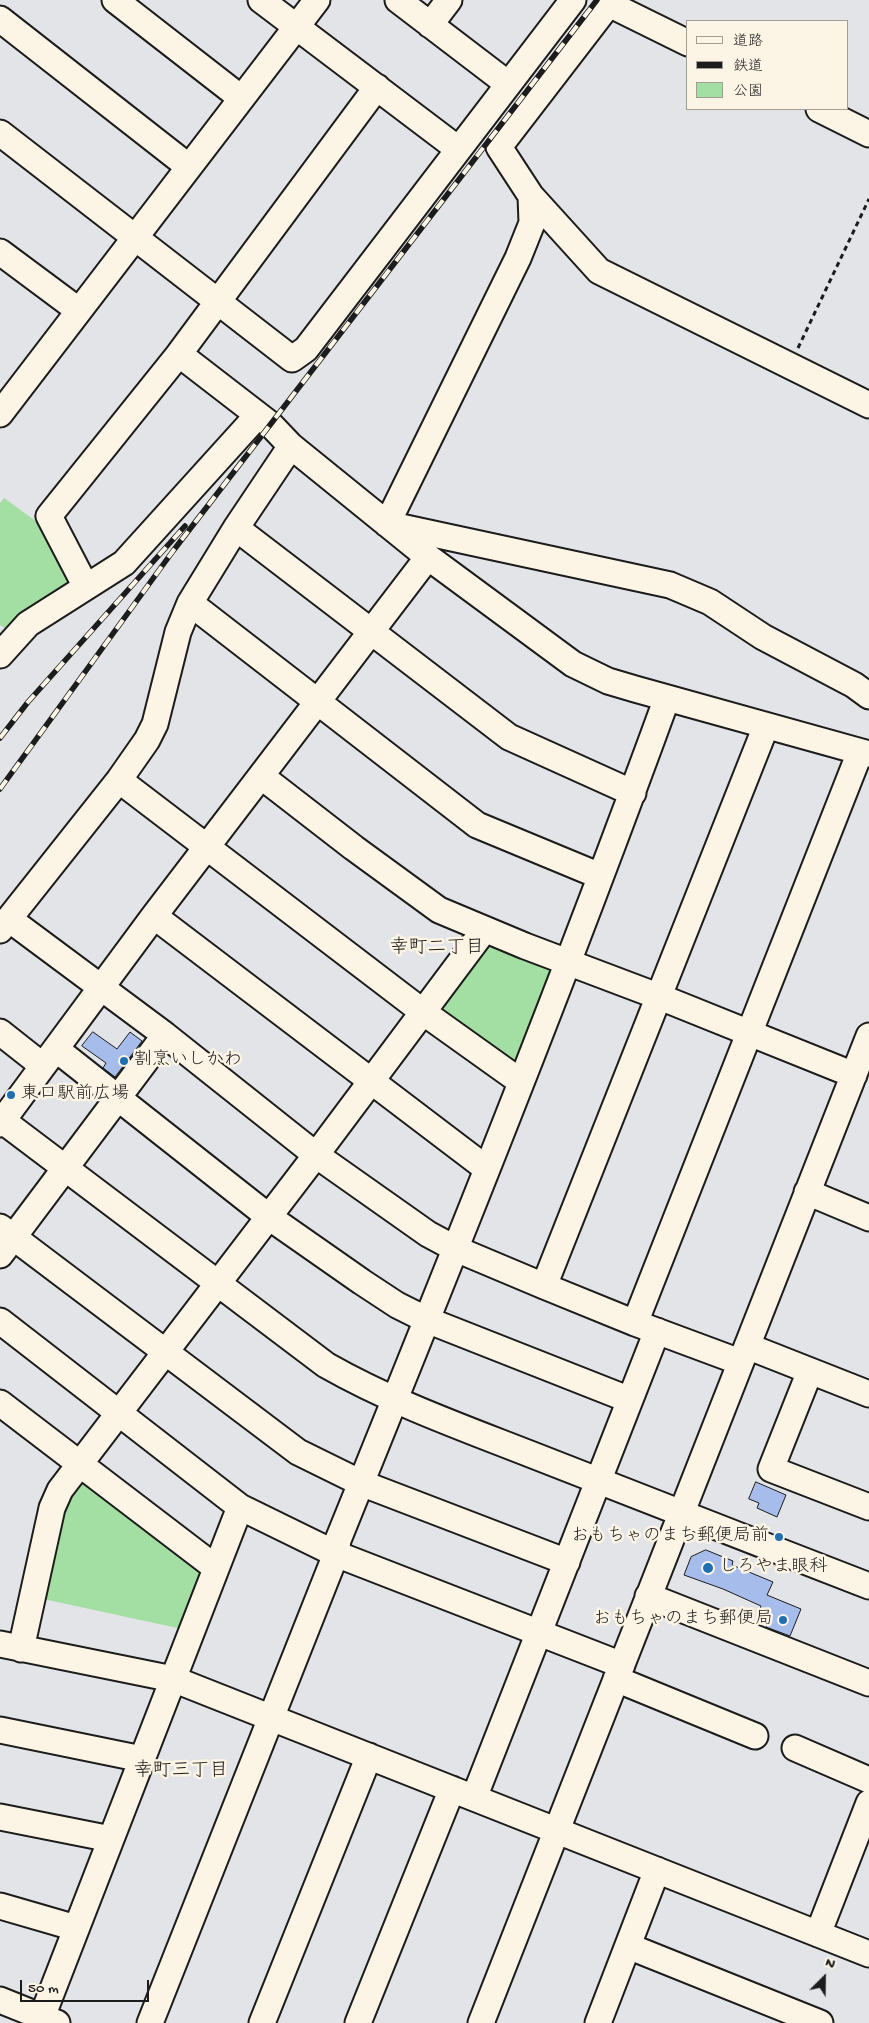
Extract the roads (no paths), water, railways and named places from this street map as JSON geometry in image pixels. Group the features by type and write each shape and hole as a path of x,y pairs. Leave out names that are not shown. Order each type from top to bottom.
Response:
{"street":[{"path":"115,0 241,98"},
{"path":"261,0 458,149"},
{"path":"0,414 317,0"},
{"path":"398,0 508,84"},
{"path":"430,25 449,0"},
{"path":"0,133 292,359 306,349 574,0"},
{"path":"686,42 610,2 499,147 532,196 599,271 869,404"},
{"path":"0,19 189,167"},
{"path":"86,587 49,516 219,302 376,87"},
{"path":"821,110 869,134"},
{"path":"387,524 518,258 532,223 532,196"},
{"path":"0,252 78,310"},
{"path":"178,354 258,415 291,446 428,557 572,664 608,681 865,753 749,1033 646,1327 630,1400 599,1482 539,1632 358,2023"},
{"path":"3,646 28,624 124,563 258,415"},
{"path":"291,446 236,528 190,603 178,632 155,724 147,740 5,925 102,987 166,1035 316,1155 428,1234 456,1249 646,1327 810,1371 869,1394"},
{"path":"387,524 670,585 710,602 763,637 854,685 869,696"},
{"path":"236,528 509,737 633,793"},
{"path":"428,557 154,916 1,1123 66,1168 326,1365 360,1384 395,1400 599,1482 869,1586"},
{"path":"190,603 477,825 600,876"},
{"path":"150,2023 336,1554 338,1540 456,1249 633,793 667,698"},
{"path":"544,1286 766,726"},
{"path":"261,776 354,848 439,910 854,1075"},
{"path":"118,780 423,1012 521,1082"},
{"path":"154,916 487,1169"},
{"path":"485,929 316,1155 60,1490 52,1508 11,1646 173,1679 869,1954"},
{"path":"0,1032 118,1098 269,1217 397,1305 427,1320 630,1400"},
{"path":"166,1035 66,1168 5,1240 165,1352 298,1452 361,1483 567,1562"},
{"path":"481,2023 558,1832 648,1596 869,1036"},
{"path":"807,1192 869,1218"},
{"path":"2,1328 240,1508 336,1554 539,1632 756,1736"},
{"path":"810,1371 771,1469 869,1507"},
{"path":"0,1403 216,1568"},
{"path":"0,2000 49,2020 76,1928 240,1508"},
{"path":"648,1596 869,1683"},
{"path":"0,1730 142,1760"},
{"path":"795,1748 869,1780"},
{"path":"262,2023 369,1756"},
{"path":"818,1934 867,1816"},
{"path":"0,1817 111,1839"},
{"path":"599,2023 657,1870"},
{"path":"0,1906 76,1928"},
{"path":"628,1946 820,2023"}],"railway":[{"path":"0,789 173,551 597,0"},
{"path":"0,738 28,702 185,526"}],"place":[{"name":"割烹いしかわ","path":"124,1061"},
{"name":"東口駅前広場","path":"11,1095"},
{"name":"おもちゃのまち郵便局前","path":"779,1537"},
{"name":"しろやま眼科","path":"708,1568"},
{"name":"おもちゃのまち郵便局","path":"783,1620"}],"district":[{"name":"幸町二丁目","path":"437,949"},
{"name":"幸町三丁目","path":"181,1772"}]}
